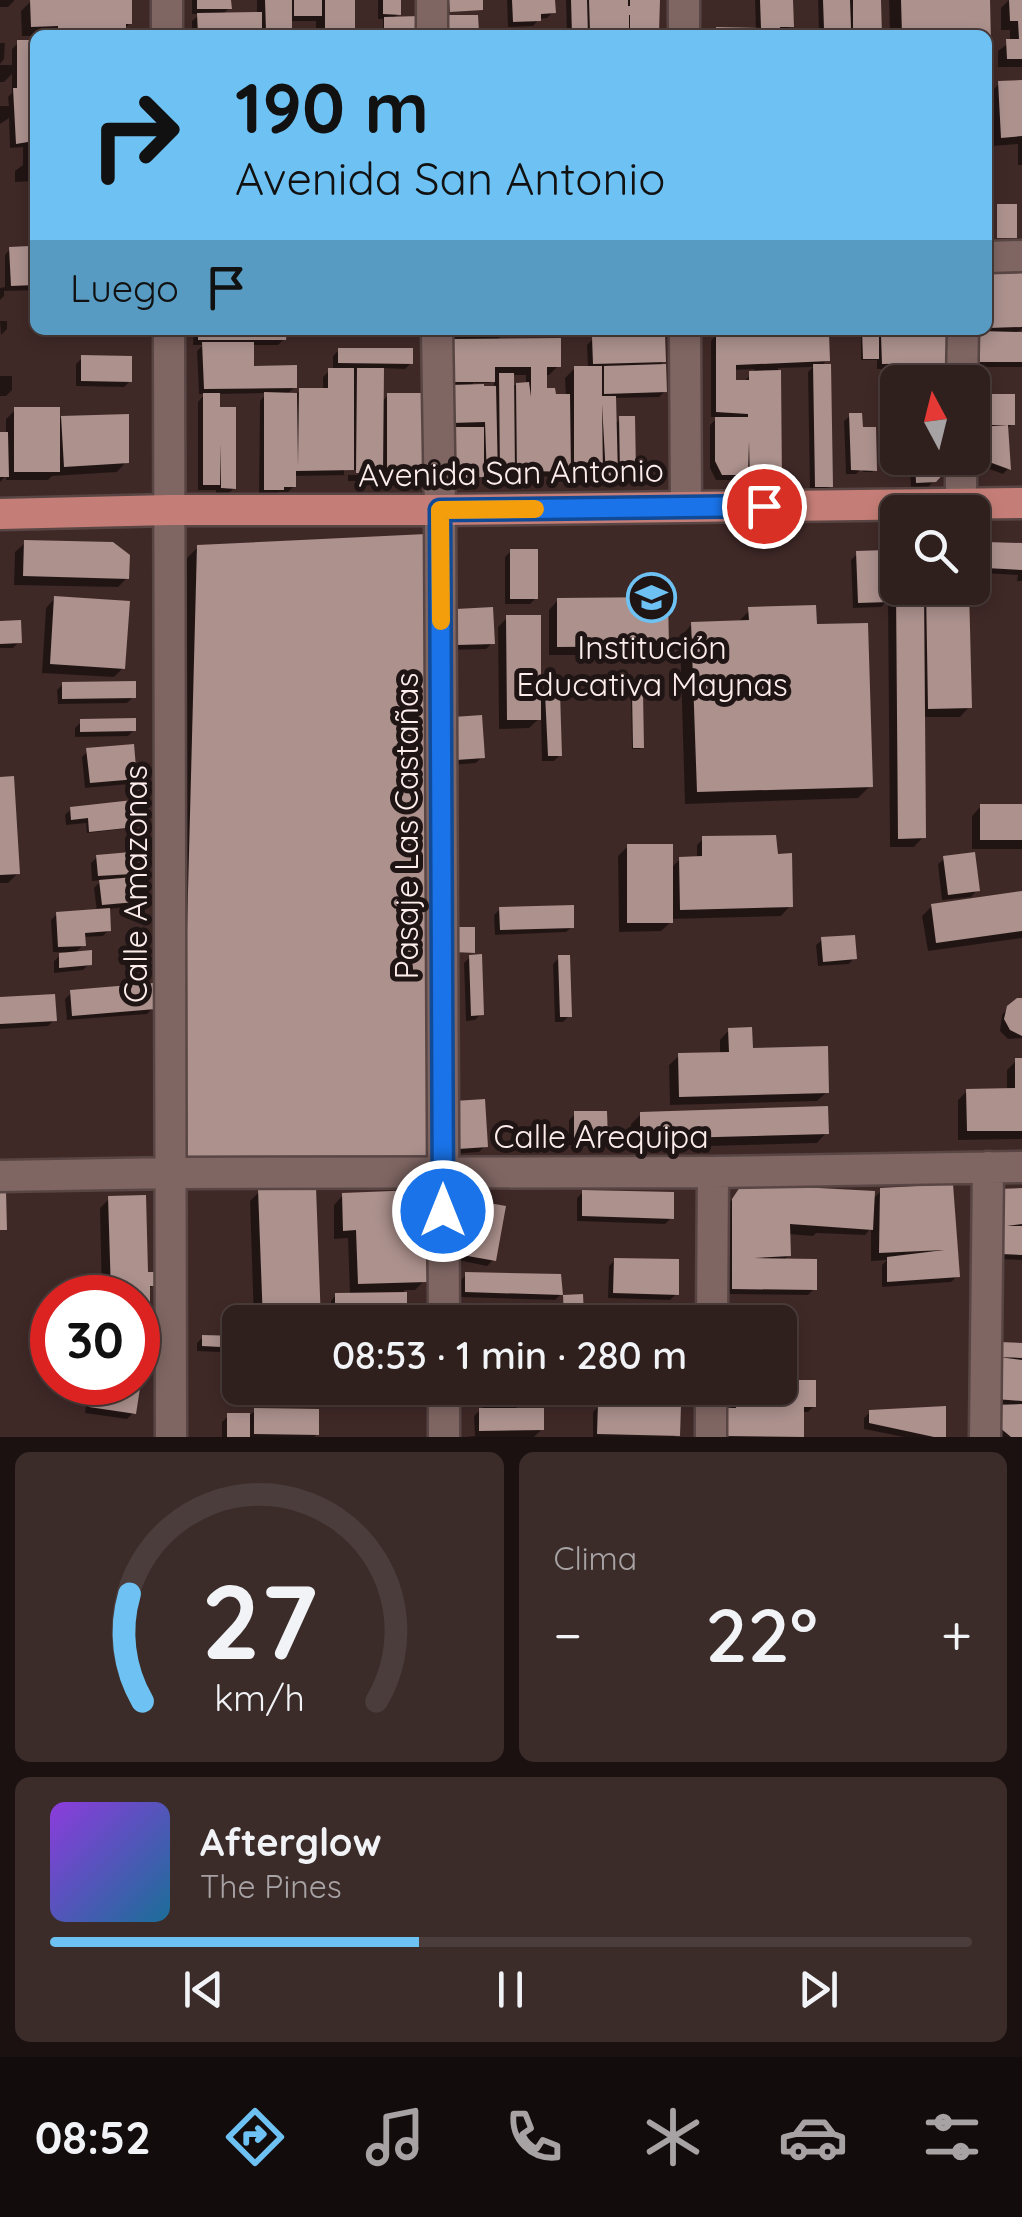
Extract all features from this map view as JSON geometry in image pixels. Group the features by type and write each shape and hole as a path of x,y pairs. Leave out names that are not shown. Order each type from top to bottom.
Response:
{"main road":[{"name":"Avenida San Antonio","path":"990,504 1022,503"},
{"name":"Avenida San Antonio","path":"0,514 880,505"}],"street":[{"path":"167,0 167,30"},
{"path":"432,0 432,30"},
{"path":"684,0 684,30"},
{"path":"992,256 1022,256"},
{"name":"Calle Amazonas","path":"169,335 171,1437"},
{"name":"Pasaje Las Castañas","path":"437,335 444,1305"},
{"path":"685,335 686,506"},
{"path":"962,365 963,335"},
{"path":"985,1437 988,1167"},
{"name":"Calle Arequipa","path":"0,1176 1022,1167"},
{"path":"712,1305 713,1172"},
{"path":"444,1405 444,1437"},
{"path":"711,1405 711,1437"}],"building":[{"path":"30,0 132,0 132,24 126,24 126,30 31,27"},
{"path":"197,0 231,0 232,9 197,9"},
{"path":"265,0 292,0 292,30 266,30"},
{"path":"294,0 322,0 322,16 294,16"},
{"path":"325,0 355,0 355,30 325,30"},
{"path":"383,0 401,0 401,15 383,14"},
{"path":"449,0 483,0 483,10 450,12"},
{"path":"512,0 555,0 556,13 541,14 541,21 513,22"},
{"path":"571,0 587,0 588,30 572,30"},
{"path":"589,0 628,0 630,6 630,0 660,0 659,30 630,30 629,15 629,30 590,30"},
{"path":"760,0 793,0 794,27 716,30 716,27 761,28"},
{"path":"823,0 850,0 851,28 824,29"},
{"path":"853,0 881,0 882,30 853,30"},
{"path":"901,0 990,0 991,30 902,30"},
{"path":"1009,0 1022,0 1022,39 1018,21 1010,21"},
{"path":"262,12 262,30 198,30 197,13"},
{"path":"448,15 478,15 479,30 449,30"},
{"path":"420,16 421,30 384,30 384,17"},
{"path":"1006,39 1022,39 1022,59 1007,59"},
{"path":"17,40 30,40 30,156 28,142 16,144 13,88 17,88"},
{"path":"1022,80 1022,136 1001,138 998,81"},
{"path":"997,204 1017,204 1017,238 997,238"},
{"path":"30,246 30,285 11,286 9,247"},
{"path":"1022,266 1022,327 992,328 992,267"},
{"path":"1022,332 1022,362 980,362 980,335"},
{"path":"198,335 286,335 286,340 198,340"},
{"path":"665,335 666,362 593,364 592,337"},
{"path":"716,335 829,335 830,361 736,365 736,380 749,380 749,371 781,370 782,484 750,484 749,441 748,475 722,475 715,461 715,417 748,414 716,412"},
{"path":"862,335 879,335 879,359 863,359"},
{"path":"881,335 946,335 946,363 882,364"},
{"path":"561,338 561,367 547,367 547,388 555,388 556,394 570,394 571,472 530,471 530,476 517,476 516,383 529,382 531,397 531,367 495,367 495,382 454,382 452,339"},
{"path":"202,342 254,342 254,366 297,365 297,388 204,389"},
{"path":"338,348 413,348 413,364 338,363"},
{"path":"81,355 132,356 132,382 81,381"},
{"path":"666,364 667,392 604,394 604,366"},
{"path":"813,364 831,364 833,487 815,487"},
{"path":"574,366 602,366 602,396 616,396 618,476 606,476 602,404 603,476 574,477"},
{"path":"328,368 354,368 354,470 296,471 296,487 264,490 264,392 297,393 298,466 299,388 328,388"},
{"path":"357,368 384,368 383,473 356,473"},
{"path":"499,373 514,373 515,474 500,475"},
{"path":"450,385 496,386 498,478 487,479 485,422 451,423"},
{"path":"203,393 220,393 220,407 236,407 236,489 221,488 221,444 220,485 203,485"},
{"path":"387,393 427,393 427,474 387,474"},
{"path":"990,394 1015,394 1015,425 990,425"},
{"path":"14,407 60,407 60,472 14,472"},
{"path":"849,413 862,413 863,427 876,427 877,471 851,470"},
{"path":"129,414 129,463 64,467 61,416"},
{"path":"619,416 635,416 636,472 620,473"},
{"path":"1008,425 1011,470 990,462 990,426"},
{"path":"451,427 484,427 484,477 464,478 451,466"},
{"path":"0,432 8,432 9,477 0,477"},
{"path":"916,475 942,475 936,482 916,483"},
{"path":"426,534 432,1166 181,1161 197,545"},
{"path":"24,540 113,542 130,555 129,579 23,576"},
{"path":"990,542 1022,543 1022,570 990,568"},
{"path":"510,549 538,549 538,599 510,599"},
{"path":"880,550 880,602 858,603 856,551"},
{"path":"54,596 130,601 125,669 50,664"},
{"path":"668,597 669,646 557,647 557,598"},
{"path":"816,605 817,624 868,623 873,787 697,792 691,622 749,620 748,607"},
{"path":"896,605 924,605 926,838 898,839"},
{"path":"926,605 969,605 972,708 928,709"},
{"path":"493,607 495,644 457,645 456,609"},
{"path":"506,615 541,615 541,720 507,720"},
{"path":"21,620 22,643 0,644 0,621"},
{"path":"136,681 136,698 62,699 62,682"},
{"path":"560,692 562,756 548,756 545,693"},
{"path":"632,692 643,692 644,748 633,748"},
{"path":"482,715 485,758 456,760 453,717"},
{"path":"136,718 136,731 80,732 80,719"},
{"path":"134,744 137,779 90,783 86,748"},
{"path":"14,776 20,874 0,875 0,777"},
{"path":"133,800 136,827 89,832 88,818 71,820 70,807"},
{"path":"980,804 1022,804 1022,840 980,840"},
{"path":"776,835 778,854 792,853 793,907 680,910 679,857 702,856 702,836"},
{"path":"627,844 673,844 673,923 627,923"},
{"path":"131,852 132,874 98,876 96,855"},
{"path":"975,852 980,891 948,895 943,856"},
{"path":"145,876 147,901 102,905 99,880"},
{"path":"1022,891 1022,931 936,943 931,904"},
{"path":"574,905 574,928 500,930 499,907"},
{"path":"110,908 111,931 85,933 86,946 58,947 56,912"},
{"path":"455,927 475,927 475,953 454,952"},
{"path":"855,935 857,959 823,962 821,937"},
{"path":"92,950 92,965 59,968 59,953"},
{"path":"482,954 484,1015 471,1016 469,955"},
{"path":"558,955 570,955 572,1017 560,1017"},
{"path":"154,983 156,1009 72,1016 70,990"},
{"path":"55,994 57,1021 0,1024 0,997"},
{"path":"1022,998 1022,1036 1010,1030 1004,1019 1007,1006"},
{"path":"752,1027 753,1048 828,1046 829,1093 679,1097 678,1053 729,1052 728,1028"},
{"path":"1015,1058 1022,1058 1022,1131 967,1131 966,1089 1015,1088"},
{"path":"485,1099 488,1147 458,1149 454,1101"},
{"path":"828,1106 829,1134 640,1139 640,1112"},
{"path":"574,1111 607,1111 608,1140 574,1140"},
{"path":"742,1184 875,1191 873,1230 790,1224 791,1256 754,1258 817,1259 817,1290 732,1289 732,1199"},
{"path":"953,1184 960,1277 887,1282 887,1257 944,1250 879,1253 880,1188"},
{"path":"316,1187 320,1305 262,1305 258,1189"},
{"path":"1022,1188 1022,1224 1007,1226 1022,1226 1022,1255 1001,1254 998,1189"},
{"path":"417,1190 418,1228 425,1228 427,1282 358,1284 356,1230 343,1231 342,1193"},
{"path":"582,1190 674,1192 674,1219 582,1216"},
{"path":"0,1191 6,1191 7,1230 0,1230"},
{"path":"146,1195 148,1272 155,1275 110,1275 108,1196"},
{"path":"472,1200 506,1206 496,1261 462,1255"},
{"path":"614,1258 679,1259 679,1295 613,1293"},
{"path":"465,1272 561,1274 563,1295 465,1292"},
{"path":"407,1292 407,1305 335,1305 335,1293"},
{"path":"583,1294 584,1305 563,1305 563,1295"},
{"path":"202,1335 222,1336 222,1347 202,1346"},
{"path":"1000,1342 1022,1343 1022,1358 999,1357"},
{"path":"999,1357 1022,1360 1022,1401 995,1399"},
{"path":"797,1380 816,1380 816,1407 804,1407 804,1437 726,1436 726,1408 797,1405"},
{"path":"1022,1404 1022,1437 1011,1437 993,1422 992,1405"},
{"path":"89,1405 137,1405 136,1414"},
{"path":"598,1405 681,1405 680,1436 597,1434"},
{"path":"946,1406 946,1437 869,1423 869,1410"},
{"path":"254,1408 319,1409 319,1435 254,1434"},
{"path":"479,1408 544,1408 544,1430 479,1431"},
{"path":"227,1413 250,1413 250,1437 227,1437"}],"slow traffic":[{"path":"441,621 440,510 535,509"}],"place":[{"name":"Institución Educativa Maynas","path":"652,598"}],"route":[{"path":"443,1211 440,510 764,506"}]}
